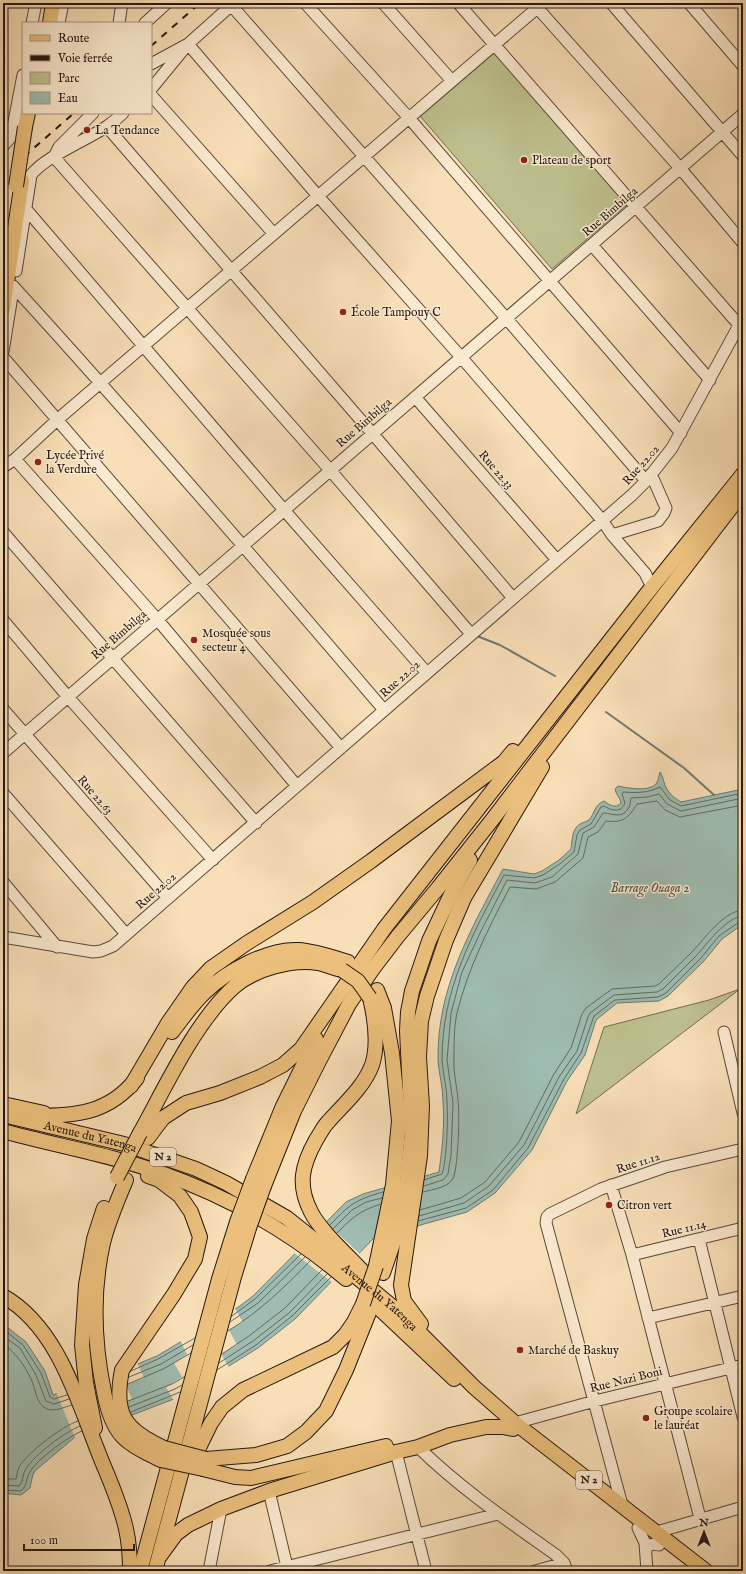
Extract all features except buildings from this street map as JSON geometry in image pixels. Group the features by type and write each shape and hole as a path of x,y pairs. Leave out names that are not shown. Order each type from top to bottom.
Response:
{"main road":[{"path":"38,3 44,22"},
{"path":"54,3 58,22"},
{"path":"3,309 23,181 30,119"},
{"path":"3,266 23,181"},
{"path":"144,1136 163,1118 186,1103 220,1093 260,1077 283,1065 301,1048 384,929 652,587 743,474"},
{"path":"259,1182 350,1004 372,970 492,820 743,492"},
{"path":"720,521 743,498"},
{"path":"131,1086 168,1023 193,986 211,968 247,943 313,902 371,862 504,762 574,679 609,642"},
{"path":"204,1464 256,1455 287,1446 306,1432 326,1411 346,1370 379,1269 396,1235 412,1179 422,1131 419,1057 421,1021 427,996 446,940 464,898 542,766 591,701 618,654"},
{"path":"440,1352 404,1301 401,1285 410,1228 412,1179 412,1132 407,1031 408,1012 412,991 429,941 454,888 492,820"},
{"path":"3,1114 64,1116 94,1111 112,1101 131,1086 205,992 225,975 251,962 278,952 298,950 317,953 345,966 358,981 374,994 384,1008 392,1053 400,1120 393,1185 382,1239 379,1269"},
{"path":"130,1571 126,1529 102,1462 93,1431 82,1345 86,1285 94,1239 105,1205 122,1179 187,1050 211,1012 236,985 262,970 290,963 317,963 345,966"},
{"path":"347,1268 311,1213 303,1194 302,1176 310,1151 326,1124 357,1090 372,1065 375,1046 374,994"},
{"path":"140,1571 210,1318 219,1279 243,1225 259,1182 283,1106 337,998"},
{"path":"3,1104 64,1116"},
{"name":"Avenue du Yatenga","path":"3,1114 124,1144 196,1169 226,1183 287,1218 305,1240"},
{"name":"Avenue du Yatenga","path":"3,1131 114,1159 163,1174 239,1206 280,1230 305,1240 347,1268 400,1313 514,1426 638,1528 654,1543 692,1571"},
{"path":"3,1137 24,1137"},
{"path":"114,1159 159,1180 180,1196 191,1212 200,1237 195,1259 174,1294 122,1370 119,1393 122,1411 119,1422"},
{"path":"122,1179 115,1207 103,1243 97,1286 95,1328 101,1376 106,1402 119,1422 142,1436 163,1454 204,1464 235,1477 251,1478 394,1444 494,1426 514,1426"},
{"path":"156,1571 225,1310 243,1225"},
{"name":"Avenue du Yatenga","path":"347,1268 371,1300 468,1393 622,1506 654,1543 706,1571"},
{"path":"3,1296 14,1302 36,1325 50,1343 93,1431"},
{"path":"3,1304 36,1325"},
{"path":"175,1497 211,1424 222,1407 243,1390 333,1347 345,1335 366,1307"},
{"path":"160,1556 176,1534 188,1525 221,1510 269,1491 396,1452 418,1447 450,1435"}],"street":[{"path":"32,22 38,3"},
{"path":"58,22 62,3"},
{"path":"119,22 122,3"},
{"path":"147,22 167,3"},
{"path":"305,3 409,118 681,433"},
{"path":"383,3 452,81"},
{"path":"458,3 636,206 741,322"},
{"path":"612,3 743,156"},
{"path":"689,3 743,66"},
{"path":"152,88 188,44 232,4 364,157 649,478 666,508 661,518 652,523 612,535"},
{"path":"3,467 15,459 57,420 494,45 538,5 680,168 743,243"},
{"path":"152,63 188,44"},
{"path":"188,44 318,196 461,357 602,520 612,535 645,573 652,587"},
{"path":"3,146 11,137 22,80"},
{"path":"152,96 274,234"},
{"path":"54,157 59,147 92,114"},
{"path":"3,352 26,208 23,181 54,157 106,126 122,114"},
{"name":"Rue Bimbilga","path":"3,753 743,114"},
{"path":"106,126 372,433 512,598"},
{"path":"54,157 188,307 471,634"},
{"path":"26,208 284,510 427,673"},
{"path":"592,245 710,380"},
{"path":"13,286 101,382 384,710"},
{"name":"Rue 22.02","path":"3,937 93,952 101,952 113,946 632,495 649,478 672,448 741,322"},
{"path":"3,357 341,748"},
{"name":"Rue 22.33","path":"415,397 556,560"},
{"path":"15,459 158,619 298,786"},
{"path":"3,532 256,823"},
{"path":"3,620 68,697 213,860"},
{"name":"Rue 22.63","path":"3,709 168,898"},
{"path":"3,794 126,934"},
{"path":"3,882 57,947"},
{"path":"724,1032 740,1084 743,1113"},
{"name":"Rue 11.12","path":"595,1401 546,1223 547,1218 550,1214 611,1185 665,1167 743,1149"},
{"path":"611,1185 632,1255 700,1518"},
{"name":"Rue 11.14","path":"632,1255 743,1228"},
{"path":"699,1239 743,1417"},
{"path":"648,1318 743,1296"},
{"name":"Rue Nazi Boni","path":"514,1426 595,1401 743,1365"},
{"path":"595,1401 622,1506"},
{"path":"418,1447 443,1471 498,1514 556,1555 565,1567 535,1571"},
{"path":"396,1452 426,1571"},
{"path":"269,1491 287,1569"},
{"path":"647,1571 654,1543 700,1518 743,1507"},
{"path":"209,1571 221,1510"},
{"path":"270,1571 287,1569 498,1514"}],"green space":[{"name":"Plateau de sport","path":"496,51 628,204 552,269 420,116"},
{"path":"740,989 576,1114 604,1027 709,1000"}],"water":[{"name":"Barrage Ouaga 2","path":"660,772 668,790 681,802 743,789 743,924 722,939 704,961 668,996 659,1001 617,1003 596,1020 585,1055 567,1081 532,1150 495,1193 467,1212 374,1238 295,1319 258,1348 179,1397 75,1437 36,1470 33,1474 30,1488 21,1495 3,1493 3,1324 26,1342 45,1371 53,1395 111,1375 157,1356 237,1308 253,1296 346,1202 363,1194 439,1172 444,1119 438,1060 439,1034 443,1008 449,984 458,961 479,915 503,869 534,874 542,871 559,860 571,849 575,829 580,824 589,820 598,805 604,801 615,806 621,803 615,789 618,786 638,789 648,788 656,784"}],"pier":[{"path":"325,1221 361,1255 333,1283 294,1253"},
{"path":"234,1307 243,1322 229,1330 237,1345 221,1354 230,1369 174,1401 166,1387 182,1377 174,1363 187,1354 180,1340"},
{"path":"137,1362 144,1378 126,1385 132,1399 123,1403 129,1419 103,1428 91,1380"},
{"path":"89,1381 99,1431 76,1440 56,1392"}],"waterway":[{"path":"477,636 500,645 555,676"},
{"path":"606,712 684,768 714,795"}],"railway":[{"path":"152,45 200,3"},
{"path":"3,175 73,114"}],"place":[{"name":"La Tendance","path":"87,130"},
{"name":"Plateau de sport","path":"524,160"},
{"name":"École Tampouy C","path":"343,312"},
{"name":"Lycée Privé la Verdure","path":"38,462"},
{"name":"Mosquée sous secteur 4","path":"194,640"},
{"name":"Citron vert","path":"609,1205"},
{"name":"Marché de Baskuy","path":"520,1350"},
{"name":"Groupe scolaire le lauréat","path":"646,1418"}]}
